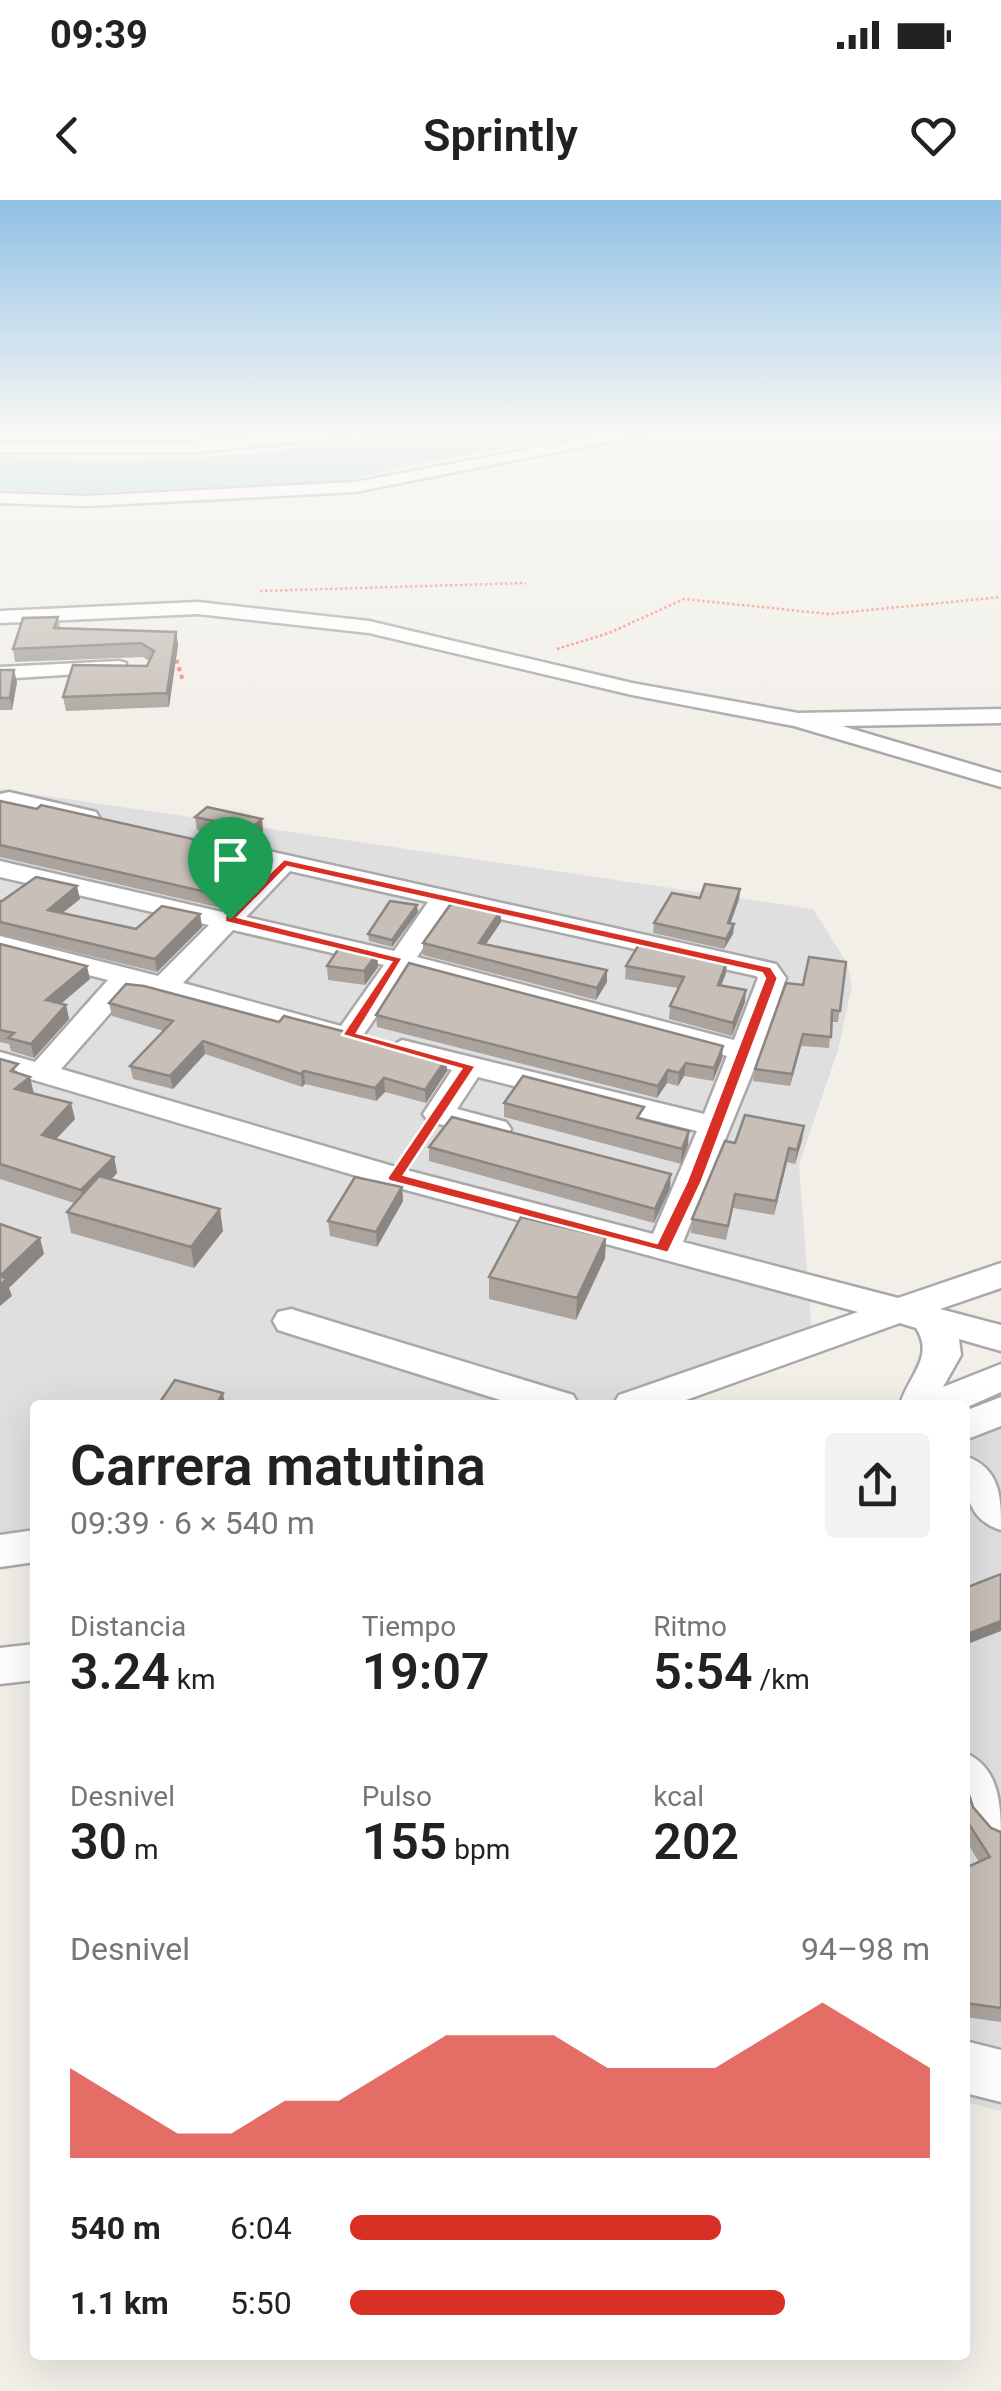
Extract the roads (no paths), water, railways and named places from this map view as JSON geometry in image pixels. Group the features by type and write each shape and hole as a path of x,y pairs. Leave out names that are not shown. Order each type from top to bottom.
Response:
{"street":[{"path":"3,644 198,608 369,627 632,690 798,720 1001,780"},
{"path":"3,644 141,666 140,671"},
{"path":"798,720 1001,716"},
{"path":"4,800 119,824"},
{"path":"192,842 766,970 772,978 746,1052 662,1250"},
{"path":"164,986 284,863"},
{"path":"0,868 398,960 746,1052"},
{"path":"349,1035 444,898"},
{"path":"0,944 714,1126"},
{"path":"41,1073 127,976"},
{"path":"0,1061 395,1178 1001,1338"},
{"path":"470,1066 439,1114 530,1138"},
{"path":"658,1172 694,1181"},
{"path":"648,1400 915,1315 1001,1275"},
{"path":"915,1315 945,1344 945,1355 922,1400"},
{"path":"291,1321 544,1400"},
{"path":"948,1400 1001,1378"},
{"path":"970,1424 1001,1410"},
{"path":"970,1477 1001,1515"},
{"path":"0,1551 30,1547"},
{"path":"0,1666 30,1663"},
{"path":"970,1780 1001,1824"},
{"path":"970,2068 1001,2076"}]}
